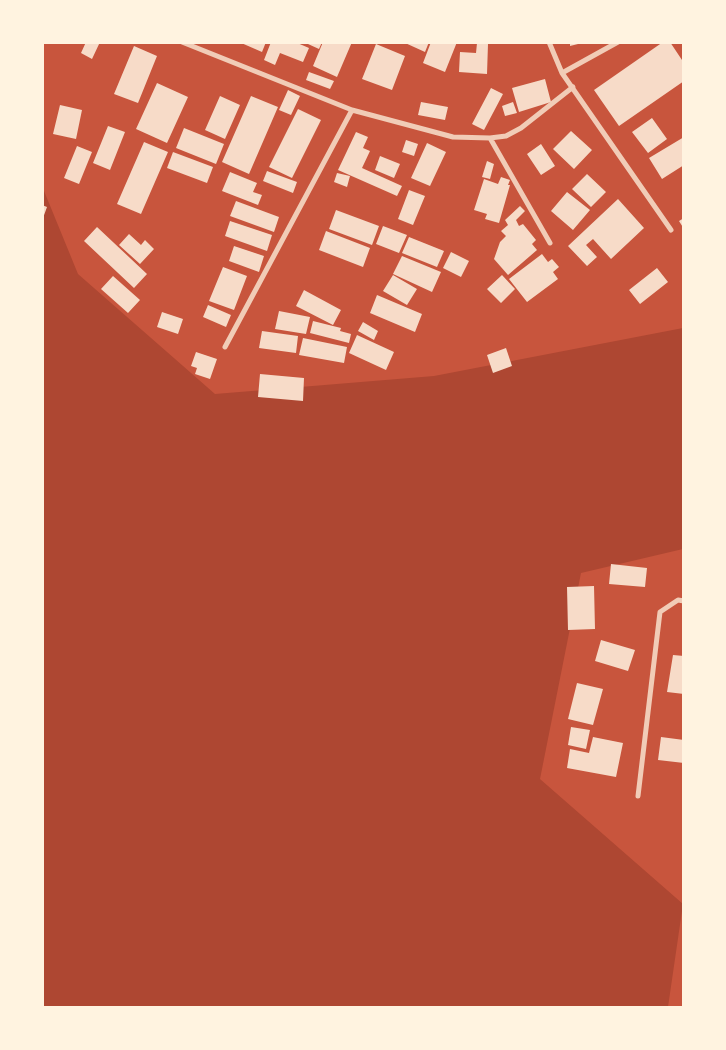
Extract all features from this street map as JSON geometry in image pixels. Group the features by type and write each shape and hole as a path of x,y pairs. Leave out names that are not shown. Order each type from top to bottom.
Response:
{"street":[{"path":"182,42 352,110 453,137 490,138 506,136 521,128 573,87"},
{"path":"549,42 562,73 671,230"},
{"path":"562,73 618,42"},
{"path":"225,347 352,110"},
{"path":"490,138 550,243"},
{"path":"638,796 660,612 678,600 684,601"}],"shaded area":[{"path":"42,186 78,274 215,394 434,376 683,328 683,549 581,573 540,779 683,904 668,1007 43,1007"}],"building":[{"path":"86,42 100,42 92,59 81,53"},
{"path":"239,42 266,42 262,52"},
{"path":"271,42 295,42 309,48 303,62 280,53 275,65 264,60"},
{"path":"309,42 322,42 319,49 308,44"},
{"path":"323,42 352,42 337,77 313,66"},
{"path":"403,42 429,42 425,52"},
{"path":"431,42 457,42 445,72 423,63"},
{"path":"570,42 582,42 582,43 570,46"},
{"path":"663,42 670,42 684,63 684,81 619,126 594,90"},
{"path":"477,43 488,44 487,74 459,72 460,52 476,53"},
{"path":"376,44 405,56 392,90 362,79"},
{"path":"134,46 157,56 138,103 114,94"},
{"path":"309,72 334,81 330,89 306,80"},
{"path":"545,79 551,102 519,112 512,88"},
{"path":"157,83 188,97 167,143 136,129"},
{"path":"491,88 503,94 484,130 472,124"},
{"path":"288,90 300,96 291,115 279,110"},
{"path":"220,96 240,105 225,139 205,130"},
{"path":"251,96 278,107 249,174 222,162"},
{"path":"421,102 448,107 445,120 418,115"},
{"path":"513,102 517,113 505,116 502,106"},
{"path":"60,105 82,110 76,139 53,134"},
{"path":"298,109 321,120 292,178 269,167"},
{"path":"652,118 667,139 648,153 632,132"},
{"path":"108,126 125,132 110,170 93,163"},
{"path":"184,128 224,144 216,164 176,148"},
{"path":"571,131 592,150 574,169 553,149"},
{"path":"356,132 368,137 363,148 370,151 362,168 402,186 397,196 338,170"},
{"path":"684,137 684,165 662,179 649,158"},
{"path":"406,140 418,144 414,156 402,152"},
{"path":"144,142 168,152 141,214 117,204"},
{"path":"427,143 446,152 430,186 411,178"},
{"path":"541,144 555,166 541,175 527,154"},
{"path":"77,146 92,152 79,184 64,178"},
{"path":"173,152 213,167 207,183 167,168"},
{"path":"380,156 400,164 394,178 375,170"},
{"path":"487,161 494,164 490,179 482,177"},
{"path":"267,171 297,182 293,193 263,181"},
{"path":"230,172 257,183 253,192 262,195 258,205 222,191"},
{"path":"337,173 350,176 347,187 334,182"},
{"path":"587,174 606,192 591,207 572,189"},
{"path":"501,177 510,180 508,185 510,185 499,223 485,219 487,214 474,210 484,179 498,184"},
{"path":"409,190 425,196 413,225 398,219"},
{"path":"567,192 590,210 573,230 551,211"},
{"path":"618,199 644,228 611,259 593,239 586,245 597,257 587,266 568,246"},
{"path":"236,201 279,217 274,232 230,216"},
{"path":"42,205 47,207 43,218 42,218"},
{"path":"520,206 525,211 516,220 519,226 523,224 536,240 532,244 537,250 508,275 494,259 500,242 506,236 501,231 508,225 505,220"},
{"path":"336,210 379,226 372,245 329,229"},
{"path":"684,218 684,229 679,221"},
{"path":"230,221 272,235 267,251 225,236"},
{"path":"383,226 407,235 399,253 376,244"},
{"path":"97,227 147,274 134,288 84,241"},
{"path":"326,231 370,248 363,267 319,250"},
{"path":"129,234 141,245 145,240 154,249 140,264 119,245"},
{"path":"409,237 444,251 437,267 402,253"},
{"path":"234,246 264,256 259,272 229,261"},
{"path":"451,252 469,261 461,277 443,268"},
{"path":"542,254 548,262 552,259 559,267 553,272 558,279 527,302 509,279"},
{"path":"402,256 441,272 432,292 393,274"},
{"path":"223,267 247,276 234,310 209,301"},
{"path":"657,268 668,282 640,304 629,290"},
{"path":"393,275 417,289 407,305 383,291"},
{"path":"502,275 515,289 501,303 487,289"},
{"path":"113,276 140,300 128,313 101,289"},
{"path":"304,290 341,310 333,325 296,306"},
{"path":"377,295 422,314 415,332 370,313"},
{"path":"208,305 231,315 226,327 203,317"},
{"path":"279,311 310,317 306,334 275,329"},
{"path":"162,312 183,319 178,334 157,327"},
{"path":"313,321 341,328 340,331 351,334 349,343 310,333"},
{"path":"363,322 378,331 374,340 358,331"},
{"path":"262,331 298,336 296,353 259,348"},
{"path":"357,335 394,352 386,370 349,353"},
{"path":"303,338 347,347 344,363 299,355"},
{"path":"506,348 512,366 493,373 487,355"},
{"path":"196,352 217,359 210,379 195,374 197,368 191,366"},
{"path":"260,374 304,378 303,401 258,397"},
{"path":"611,564 647,568 645,587 609,584"},
{"path":"594,586 595,629 568,630 567,587"},
{"path":"601,640 635,650 628,671 595,661"},
{"path":"673,655 684,656 684,694 667,692"},
{"path":"577,683 603,689 593,725 568,719"},
{"path":"571,727 590,730 586,749 568,745"},
{"path":"593,737 623,743 616,777 567,768 570,749 589,753"},
{"path":"661,737 684,740 684,763 658,760"}]}
